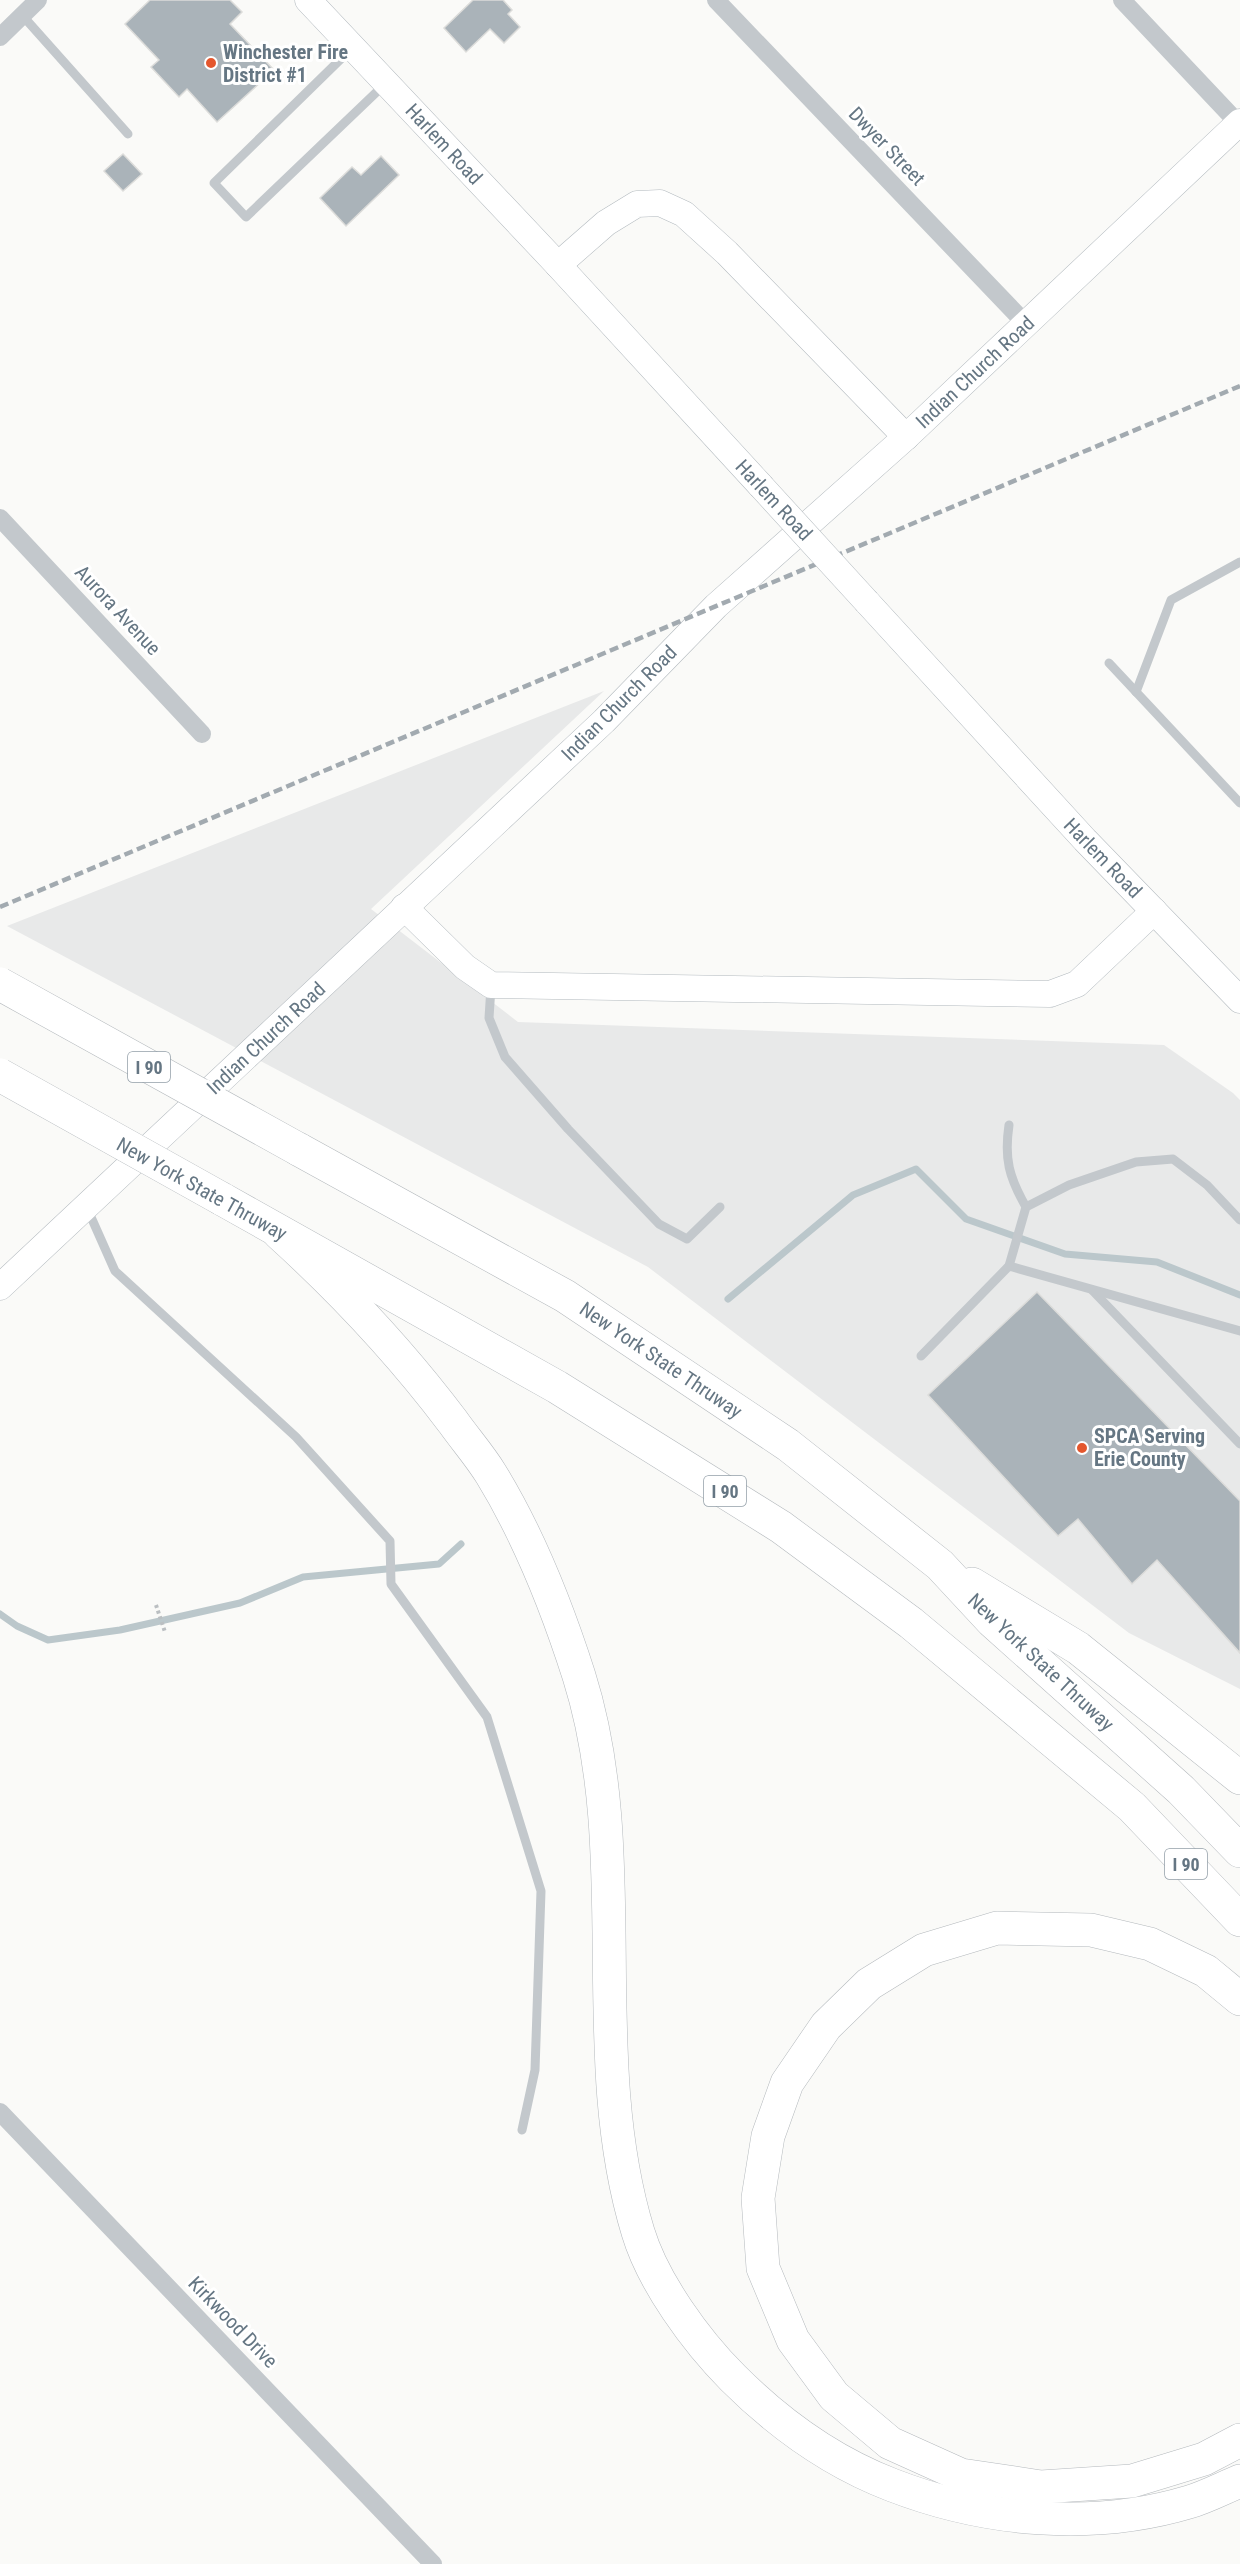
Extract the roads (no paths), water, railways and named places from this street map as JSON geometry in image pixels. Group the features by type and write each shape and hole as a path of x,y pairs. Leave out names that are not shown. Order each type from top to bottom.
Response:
{"highway":[{"name":"New York State Thruway","path":"0,984 565,1296 788,1445 940,1564 992,1621 1180,1790 1240,1851"},
{"name":"New York State Thruway","path":"0,1075 557,1387 781,1527 911,1623 1132,1808 1240,1920"},
{"path":"279,1233 338,1287 378,1329 429,1390 490,1472 525,1536 555,1610 580,1679 596,1751 606,1832 612,2055 621,2161 639,2236 671,2301 715,2360 760,2404 811,2443 872,2478 928,2499 1010,2517 1100,2517 1133,2515 1191,2502 1240,2481"},
{"path":"940,1564 1078,1648 1240,1778"},
{"path":"1240,1999 1206,1971 1150,1944 1091,1930 997,1928 924,1950 869,1984 826,2026 787,2083 768,2136 758,2198 763,2268 793,2340 834,2396 890,2443 961,2475 1041,2487 1132,2481 1204,2459 1240,2440"}],"main road":[{"name":"Harlem Road","path":"308,0 558,265 1078,832 1240,1000"},
{"name":"Indian Church Road","path":"0,1287 604,721 716,606 906,436 1239,123"},
{"path":"558,265 606,223 637,204 660,203 684,214 727,254 906,436"},
{"path":"404,908 465,967 491,985 1050,994 1077,984 1154,911"}],"street":[{"path":"0,37 38,0"},
{"name":"Dwyer Street","path":"716,0 1026,324"},
{"path":"1122,0 1239,123"},
{"name":"Aurora Avenue","path":"0,518 202,734"},
{"name":"Kirkwood Drive","path":"0,2112 433,2564"}],"lane":[{"path":"22,15 128,134"},
{"path":"353,47 214,183 246,217 386,83"},
{"path":"1136,692 1171,600 1240,562"},
{"path":"1109,663 1240,802"},
{"path":"491,985 489,1018 505,1057 568,1129 659,1224 687,1239 720,1207"},
{"path":"921,1356 1010,1266 1026,1207 1013,1184 1005,1152 1009,1125"},
{"path":"1026,1207 1069,1185 1136,1162 1173,1159 1207,1185 1240,1220"},
{"path":"87,1207 115,1271 296,1437 390,1541 391,1584 487,1717 541,1892 535,2070 522,2130"},
{"path":"1010,1266 1240,1330"},
{"path":"1091,1288 1240,1444"}],"waterway":[{"path":"728,1299 853,1195 916,1169 966,1219 1065,1254 1157,1262 1240,1295"},
{"path":"0,1614 17,1626 48,1640 120,1630 240,1603 303,1577 439,1564 461,1544"}],"railway":[{"path":"0,907 1240,386"}],"place":[{"name":"Winchester Fire District #1","path":"211,63"},
{"name":"SPCA Serving Erie County","path":"1082,1448"}]}
